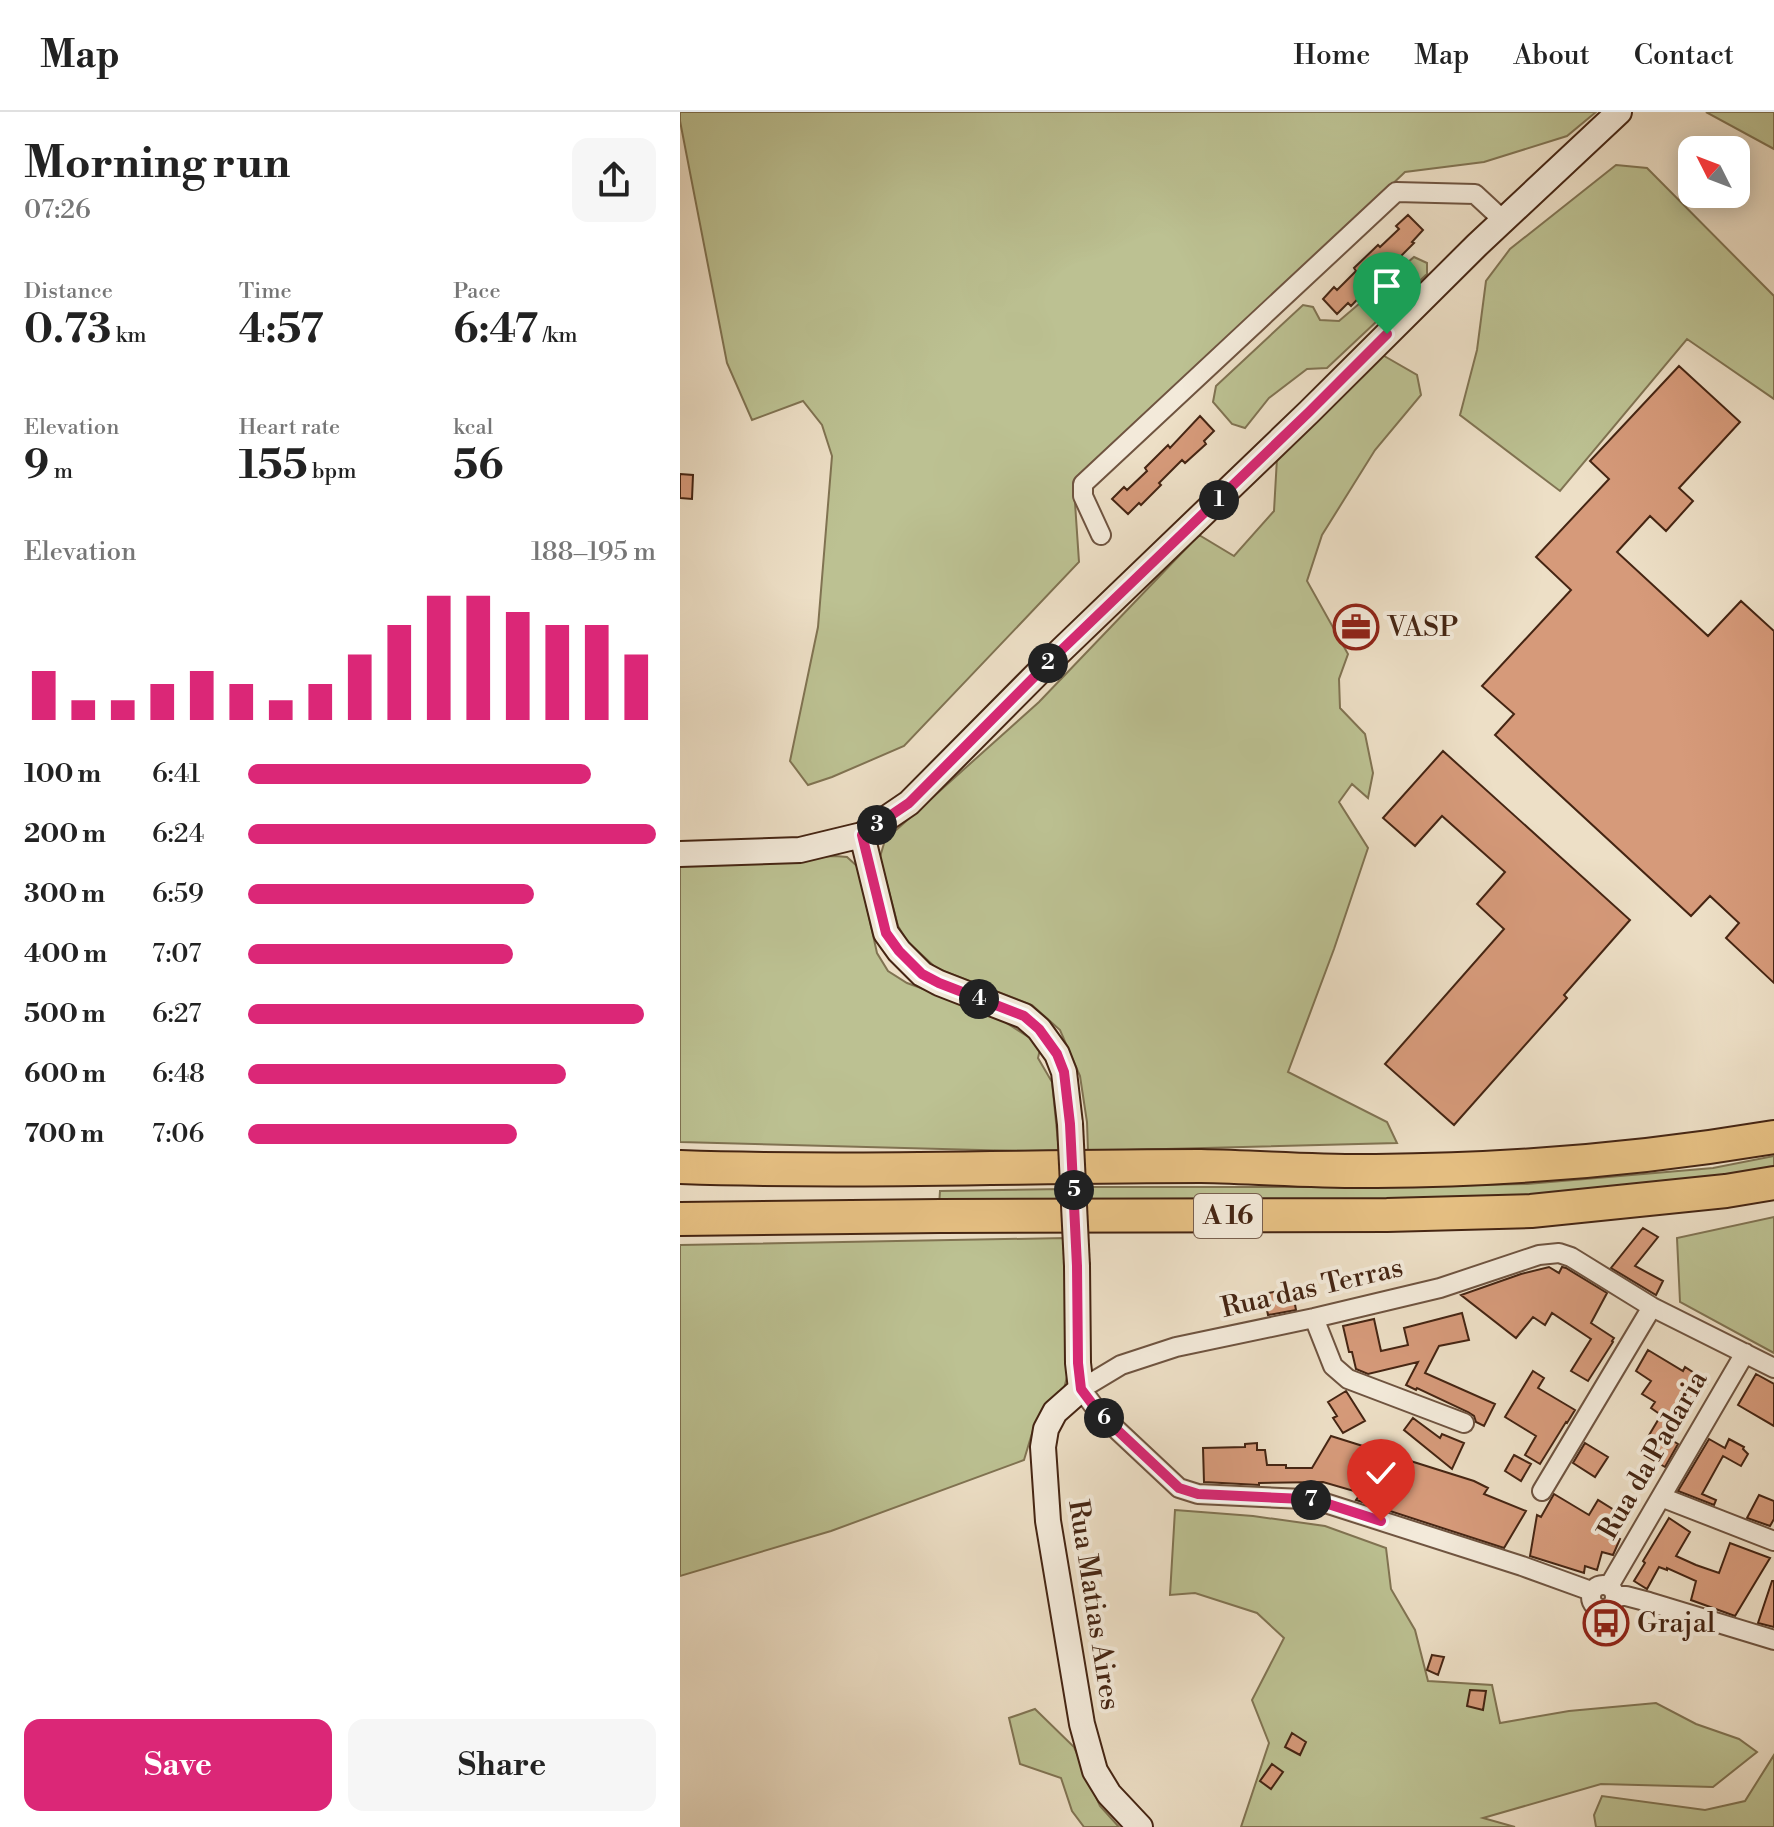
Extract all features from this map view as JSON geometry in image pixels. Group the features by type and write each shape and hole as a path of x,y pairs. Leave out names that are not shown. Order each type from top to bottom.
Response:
{"highway":[{"name":"A 16","path":"682,1166 981,1169 1202,1166 1376,1171 1584,1161 1767,1137"},
{"name":"A 16","path":"680,1219 1371,1215 1531,1211 1726,1191 1774,1183"}],"main road":[{"path":"680,854 800,850 862,835 909,803 1049,662 1298,423 1503,220 1619,112"},
{"path":"862,835 886,933 899,951 922,974 939,983 1024,1016 1039,1029 1057,1054 1064,1072 1070,1124 1081,1389"},
{"name":"Rua Matias Aires","path":"1081,1389 1055,1412 1046,1429 1043,1447 1048,1521 1082,1724 1095,1771 1109,1794 1140,1827"}],"street":[{"path":"1101,535 1083,496 1083,484 1396,192 1475,194 1503,220"},
{"name":"Rua das Terras","path":"1081,1389 1121,1365 1176,1347 1440,1288 1539,1255 1559,1253 1571,1257 1652,1307"},
{"path":"1542,1491 1652,1307 1774,1368"},
{"path":"1314,1318 1333,1366 1348,1379 1464,1423"},
{"name":"Rua da Padaria","path":"1605,1591 1745,1353"},
{"path":"1081,1389 1099,1413 1179,1488 1198,1494 1322,1502 1522,1566 1774,1640"},
{"path":"1661,1497 1774,1541"}],"green space":[{"path":"680,112 1596,112 1567,136 1484,162 1405,172 1074,488 1079,562 904,746 808,785 790,761 818,627 832,456 822,425 803,401 752,420 727,363"},
{"path":"1706,112 1774,112 1774,149"},
{"path":"1616,165 1647,168 1678,199 1678,208 1687,208 1774,296 1774,399 1687,339 1560,491 1460,415 1477,350 1486,281 1510,249"},
{"path":"1414,257 1427,263 1427,274 1327,368 1307,369 1269,398 1245,428 1232,424 1213,402 1216,386 1303,305 1313,307 1320,320 1339,321"},
{"path":"1379,353 1417,375 1421,395 1375,450 1322,535 1307,581 1348,654 1339,679 1340,708 1365,734 1373,773 1368,798 1352,784 1339,802 1368,848 1288,1072 1387,1122 1397,1143 1088,1151 1080,1076 1060,1030 1032,1005 936,968 907,941 898,926 880,857 885,840 1039,702 1199,535 1234,556 1274,511 1277,458"},
{"path":"847,857 858,867 877,953 888,971 907,983 991,1013 1041,1045 1038,1058 1052,1082 1059,1152 680,1142 680,863"},
{"path":"1774,1156 1774,1171 1549,1198 1092,1205 1091,1187 1527,1184 1713,1168"},
{"path":"1062,1189 1063,1204 939,1206 940,1191"},
{"path":"1774,1217 1774,1353 1680,1302 1677,1238"},
{"path":"1065,1238 1068,1268 1067,1377 1061,1400 1033,1430 1024,1460 831,1531 680,1576 680,1245"},
{"path":"1175,1510 1325,1526 1386,1548 1391,1589 1415,1630 1428,1681 1492,1685 1500,1723 1569,1711 1656,1703 1696,1724 1739,1739 1757,1752 1713,1787 1601,1784 1483,1818 1515,1827 1241,1827 1269,1743 1252,1700 1284,1638 1257,1613 1195,1593 1170,1595"},
{"path":"1035,1709 1074,1747 1100,1806 1119,1827 1084,1827 1072,1811 1061,1778 1020,1764 1009,1718"},
{"path":"1774,1755 1774,1827 1596,1827 1594,1815 1602,1796 1705,1810 1745,1801"}],"building":[{"path":"1408,215 1423,230 1414,243 1394,263 1391,260 1351,306 1348,303 1337,314 1323,299 1334,287 1337,290 1356,271 1354,268 1399,229 1396,226"},
{"path":"1679,366 1740,422 1679,488 1693,501 1666,531 1650,516 1617,552 1708,636 1741,601 1774,631 1774,983 1726,938 1739,923 1710,896 1691,916 1495,735 1514,714 1482,686 1571,590 1536,557 1609,479 1590,461"},
{"path":"1200,416 1214,431 1204,441 1206,444 1185,463 1182,460 1141,505 1139,503 1128,514 1112,499 1124,487 1127,490 1147,471 1145,468 1168,445 1170,448"},
{"path":"680,474 693,475 692,499 680,498"},
{"path":"1443,751 1630,920 1564,995 1567,998 1454,1125 1385,1064 1504,929 1477,904 1505,872 1442,816 1415,846 1383,818"},
{"path":"1643,1228 1658,1237 1635,1266 1663,1281 1656,1295 1611,1268"},
{"path":"1549,1267 1559,1273 1562,1267 1566,1268 1607,1293 1591,1323 1614,1338 1588,1381 1571,1371 1591,1339 1552,1313 1545,1325 1533,1317 1516,1338 1461,1295"},
{"path":"1288,1289 1296,1310 1268,1315 1264,1294"},
{"path":"1462,1313 1469,1340 1439,1346 1425,1373 1495,1404 1484,1426 1468,1412 1406,1385 1418,1362 1368,1374 1356,1369 1343,1326 1374,1319 1381,1351 1408,1345 1404,1328"},
{"path":"1648,1350 1683,1371 1685,1367 1708,1382 1670,1439 1678,1444 1665,1467 1639,1452 1661,1415 1651,1408 1655,1402 1642,1394 1651,1381 1636,1371"},
{"path":"1533,1371 1544,1378 1538,1388 1575,1410 1540,1464 1525,1455 1536,1436 1505,1417"},
{"path":"1756,1374 1774,1384 1774,1426 1738,1405"},
{"path":"1346,1391 1365,1421 1343,1433 1333,1418 1337,1416 1328,1402"},
{"path":"1413,1418 1440,1438 1442,1434 1464,1443 1452,1469 1404,1430"},
{"path":"1331,1436 1474,1481 1488,1488 1484,1494 1526,1511 1504,1548 1356,1500 1361,1493 1323,1482 1259,1485 1204,1482 1203,1448 1245,1447 1245,1444 1257,1443 1257,1450 1265,1450 1267,1465 1312,1468"},
{"path":"1709,1439 1725,1448 1729,1439 1744,1447 1748,1454 1741,1466 1723,1456 1702,1494 1716,1500 1714,1505 1678,1491"},
{"path":"1585,1443 1608,1457 1595,1477 1573,1463"},
{"path":"1514,1455 1531,1464 1521,1481 1505,1471"},
{"path":"1554,1494 1589,1515 1598,1500 1627,1518 1616,1537 1620,1539 1613,1555 1602,1552 1597,1570 1585,1566 1584,1573 1530,1556 1537,1515 1541,1517"},
{"path":"1759,1495 1774,1501 1774,1519 1770,1526 1747,1518"},
{"path":"1669,1518 1690,1532 1676,1556 1696,1565 1719,1573 1730,1543 1770,1558 1735,1616 1691,1600 1696,1581 1667,1568 1659,1567 1647,1589 1634,1581"},
{"path":"1774,1581 1774,1627 1758,1623"},
{"path":"1432,1655 1444,1657 1438,1675 1427,1670"},
{"path":"1470,1690 1486,1691 1483,1710 1467,1706"},
{"path":"1292,1733 1306,1742 1300,1755 1285,1747"},
{"path":"1272,1764 1283,1772 1271,1789 1260,1781"}],"place":[{"name":"VASP","path":"1356,627"},
{"name":"Grajal","path":"1606,1623"}],"route":[{"path":"1381,1521 1304,1499 1198,1494 1179,1488 1099,1413 1081,1389 1070,1124 1064,1072 1057,1054 1039,1029 1024,1016 939,983 922,974 899,951 886,933 862,835 909,803 1049,662 1387,334"}]}
